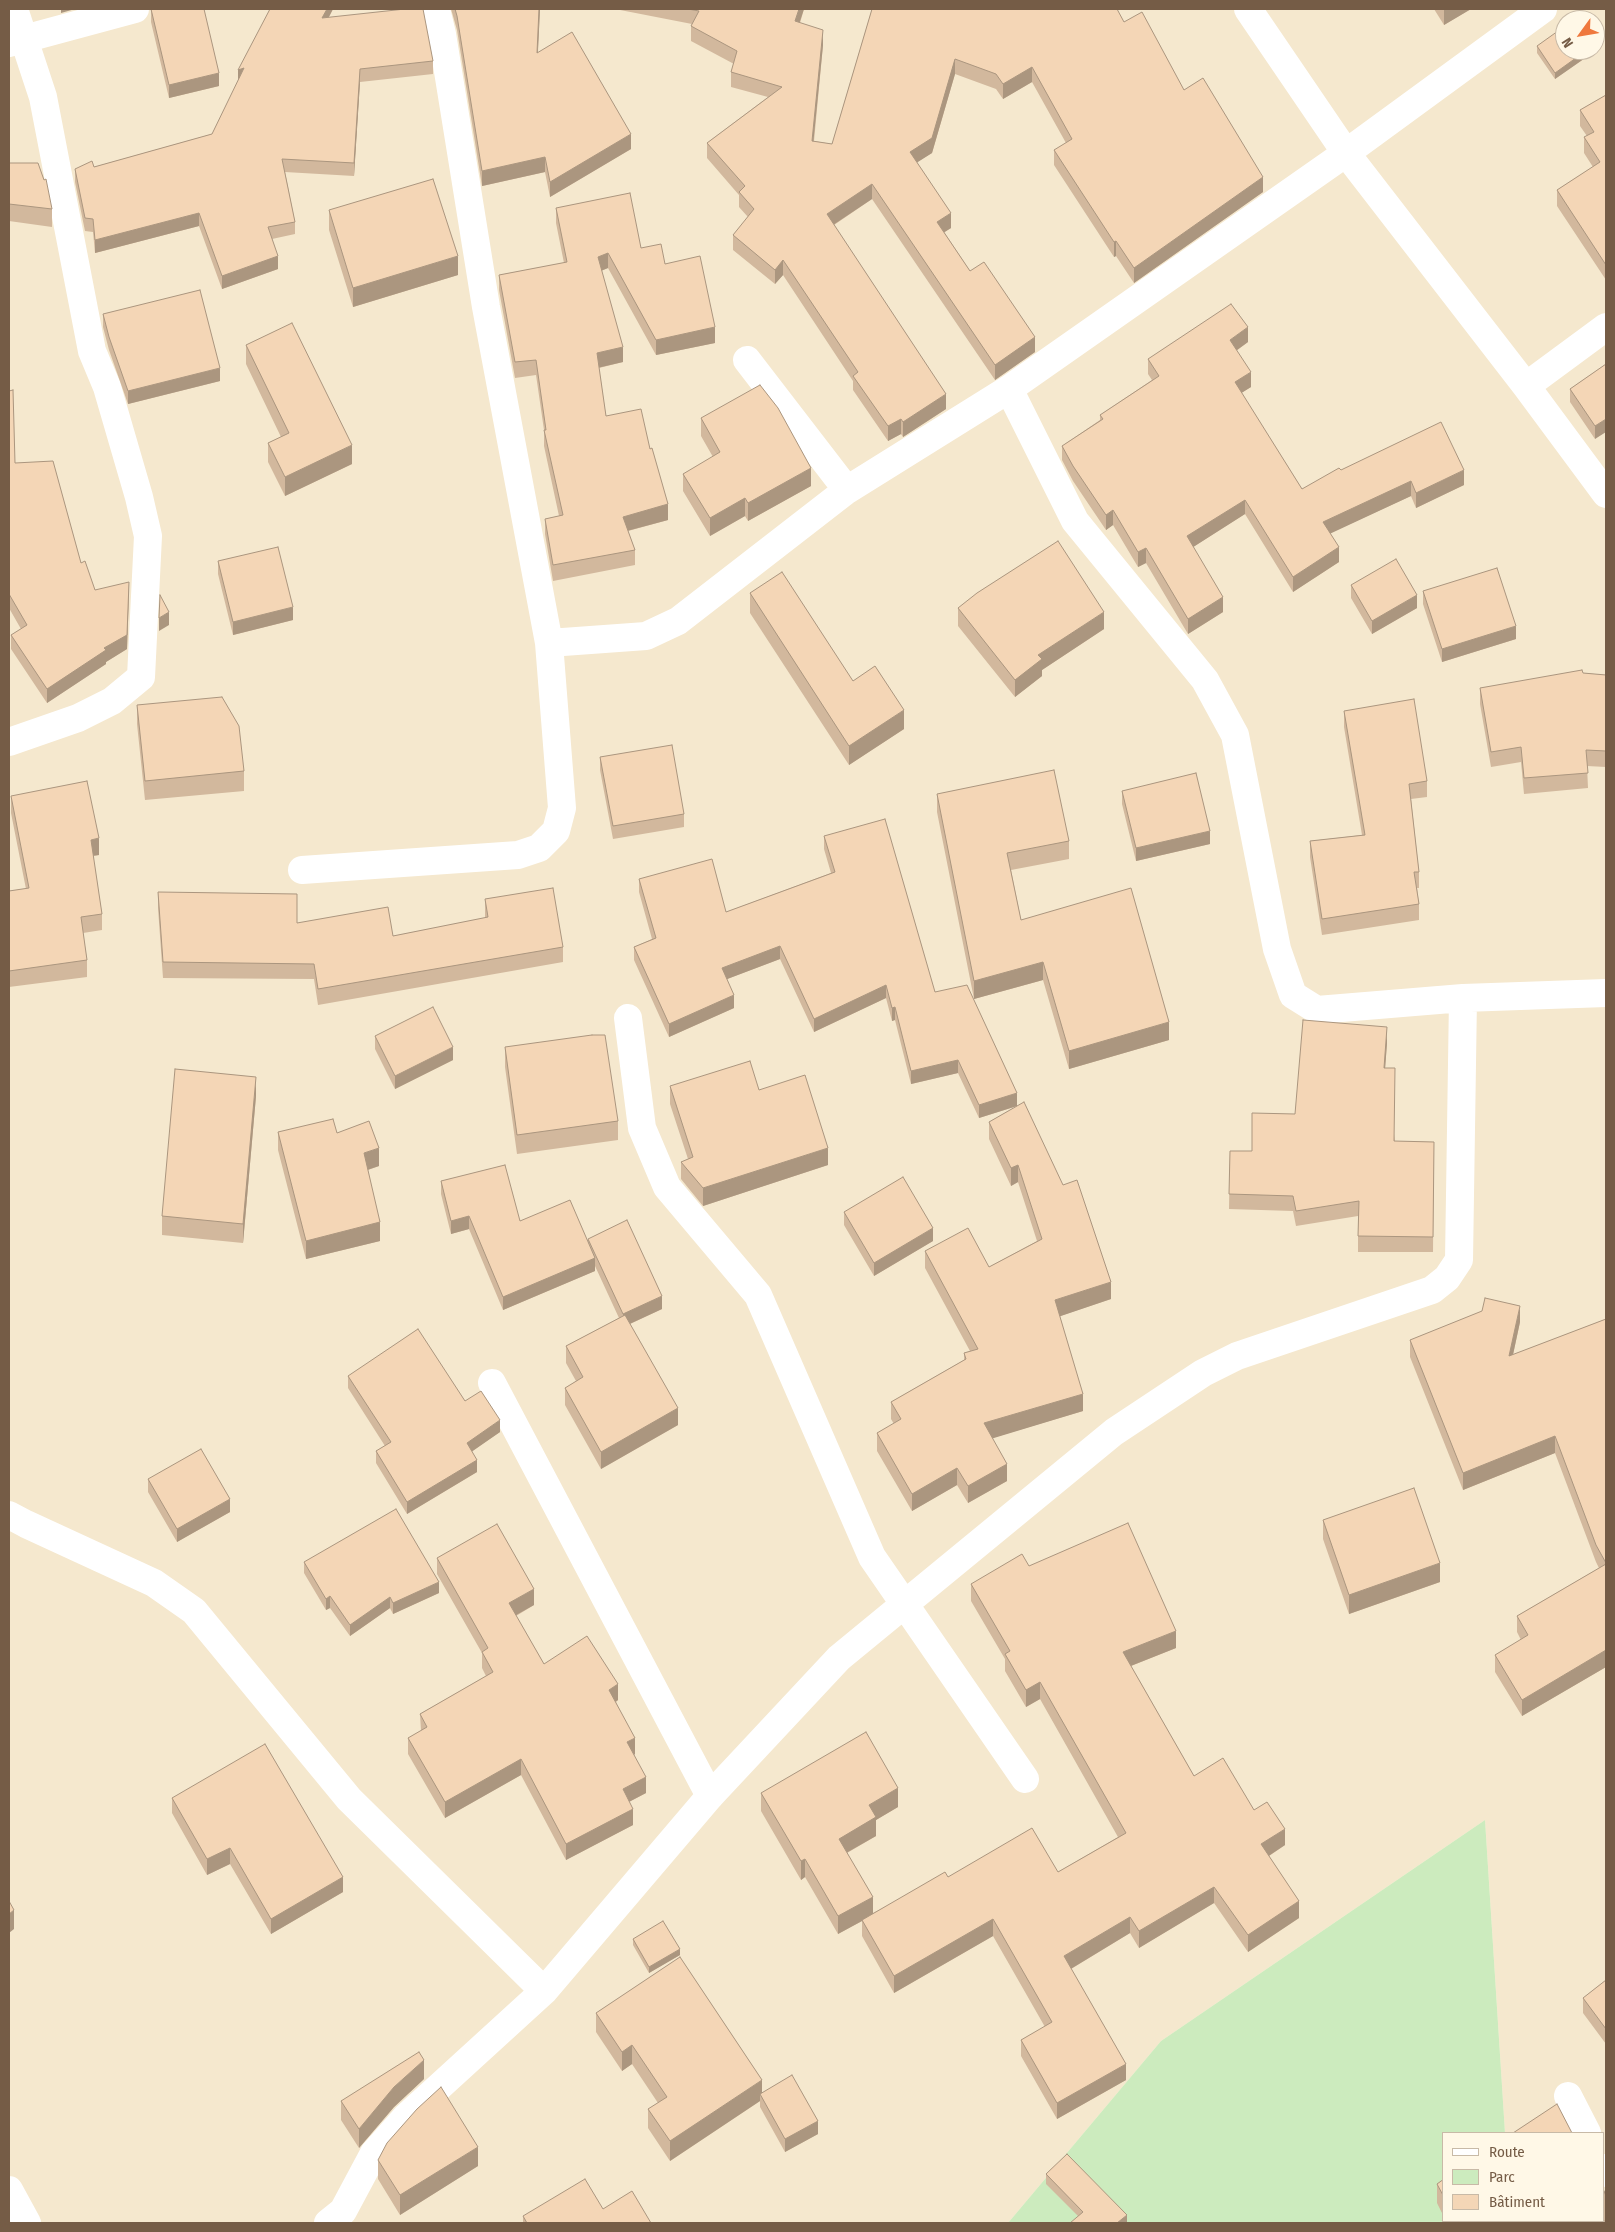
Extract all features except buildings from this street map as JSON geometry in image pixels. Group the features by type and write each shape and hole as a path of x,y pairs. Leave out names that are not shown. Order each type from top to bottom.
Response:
{"street":[{"path":"9,742 78,718 112,701 141,677 148,536 140,497 106,387 92,351 43,97 16,40 14,9"},
{"path":"16,40 135,9"},
{"path":"302,870 518,855 539,848 556,831 562,808 549,644 486,307 442,34 436,9"},
{"path":"1248,9 1346,153 1526,386 1606,494"},
{"path":"549,644 646,636 678,621 848,490 1009,389 1346,153 1543,9"},
{"path":"1526,386 1606,328"},
{"path":"747,360 848,490"},
{"path":"1009,389 1075,521 1205,680 1235,735 1278,949 1293,995 1317,1010 1463,998 1606,993"},
{"path":"341,2219 374,2153 406,2117 544,1991 710,1796 839,1658 1114,1432 1203,1373 1237,1356 1432,1290 1447,1278 1459,1260 1463,998"},
{"path":"628,1018 642,1128 667,1187 758,1295 872,1557 1025,1779"},
{"path":"492,1383 710,1796"},
{"path":"9,1515 154,1583 194,1610 349,1799 544,1991"},
{"path":"1568,2096 1586,2132"},
{"path":"9,2190 27,2223"}],"shaded area":[{"path":"9,9 1606,9 1606,2223 1605,2132 1505,2132 1485,1820 1161,2041 1008,2223 9,2223"}],"green space":[{"path":"1485,1820 1505,2132 1442,2132 1442,2222 1511,2223 1008,2223 1161,2041"}]}
